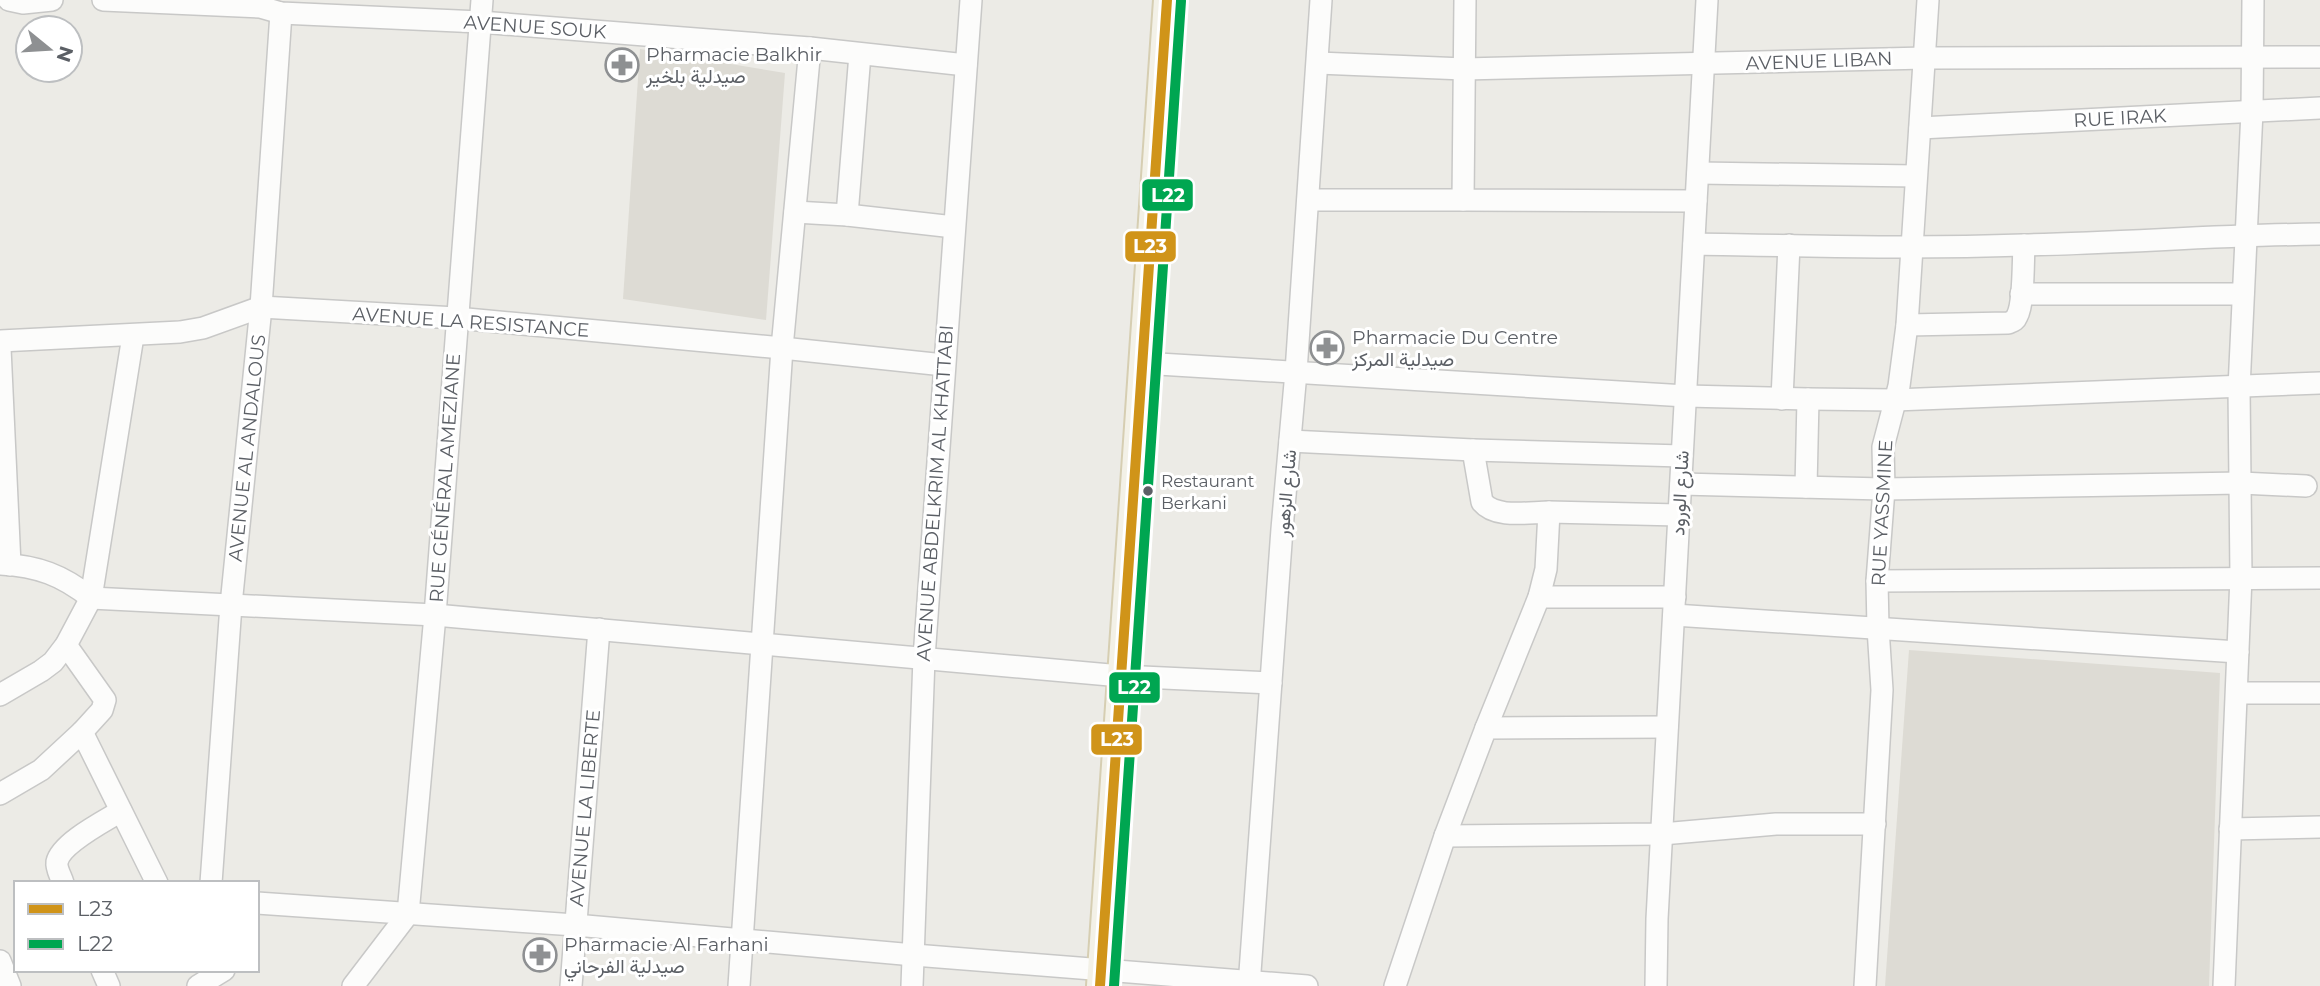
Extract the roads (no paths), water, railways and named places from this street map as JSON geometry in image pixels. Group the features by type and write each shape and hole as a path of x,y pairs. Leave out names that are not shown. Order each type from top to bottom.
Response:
{"main road":[{"path":"1101,978 1167,0"}],"street":[{"path":"19,1 52,0"},
{"name":"AVENUE SOUK","path":"103,0 260,4 281,13 480,22 810,48 966,65"},
{"name":"RUE GÉNÉRAL AMEZIANE","path":"408,914 435,615 482,0"},
{"name":"AVENUE ABDELKRIM AL KHATTABI","path":"912,986 924,658 971,0"},
{"name":"شارع الزهور","path":"1250,983 1321,0"},
{"path":"1463,200 1465,0"},
{"name":"شارع الورود","path":"1656,986 1667,727 1707,0"},
{"name":"RUE YASSMINE","path":"1865,986 1882,690 1877,582 1884,489 1883,447 1902,368 1907,325 1927,0"},
{"path":"2224,986 2241,577 2239,388 2252,111 2253,0"},
{"name":"AVENUE AL ANDALOUS","path":"211,881 231,605 261,307 281,13"},
{"path":"739,986 782,348 810,48"},
{"path":"847,215 860,54"},
{"name":"AVENUE LIBAN","path":"1318,63 1464,69 1925,58 2320,57"},
{"name":"RUE IRAK","path":"1920,128 2320,107"},
{"path":"1698,173 1916,176"},
{"path":"1308,200 1696,201"},
{"path":"795,212 954,227"},
{"path":"1694,244 2024,246 2246,234 2320,234"},
{"path":"1782,398 1789,246"},
{"path":"1907,325 2008,323 2015,320 2019,313 2024,246"},
{"path":"2021,294 2243,294"},
{"name":"AVENUE LA RESISTANCE","path":"0,341 133,336 203,328 261,307 456,318 944,365"},
{"path":"0,695 53,662 66,645 91,598 133,336"},
{"path":"0,348 5,564 54,573 73,583 91,598 435,615 1121,676 1271,683"},
{"path":"1142,363 1686,396 1808,399 1895,400 2320,383"},
{"path":"1806,487 1808,399"},
{"path":"1290,441 1682,456"},
{"path":"1473,450 1482,502 1488,509 1498,512 1679,515"},
{"path":"1681,484 1884,489 2241,483 2306,486"},
{"path":"1395,986 1445,836 1539,597 1546,569 1549,512"},
{"path":"1877,582 2320,578"},
{"path":"1539,597 1674,606 1878,628 2238,652"},
{"name":"AVENUE LA LIBERTE","path":"571,986 599,629"},
{"path":"0,794 41,770 102,710 105,700 66,645"},
{"path":"2237,694 2320,693"},
{"path":"1486,728 1667,727"},
{"path":"82,732 156,881"},
{"path":"62,881 57,860 64,849 121,811"},
{"path":"1445,836 1662,834 1776,824 1875,824"},
{"path":"2230,829 2320,827"},
{"path":"259,903 575,925 914,956 1101,978 1307,986"},
{"path":"353,986 408,914"},
{"path":"0,961 10,986"},
{"path":"198,986 221,972"}],"place":[{"name":"Pharmacie Balkhir صيدلية بلخير","path":"622,65"},
{"name":"Pharmacie Du Centre صيدلية المركز","path":"1327,348"},
{"name":"Restaurant Berkani","path":"1148,491"},
{"name":"Pharmacie Al Farhani صيدلية الفرحاني","path":"540,955"}]}
